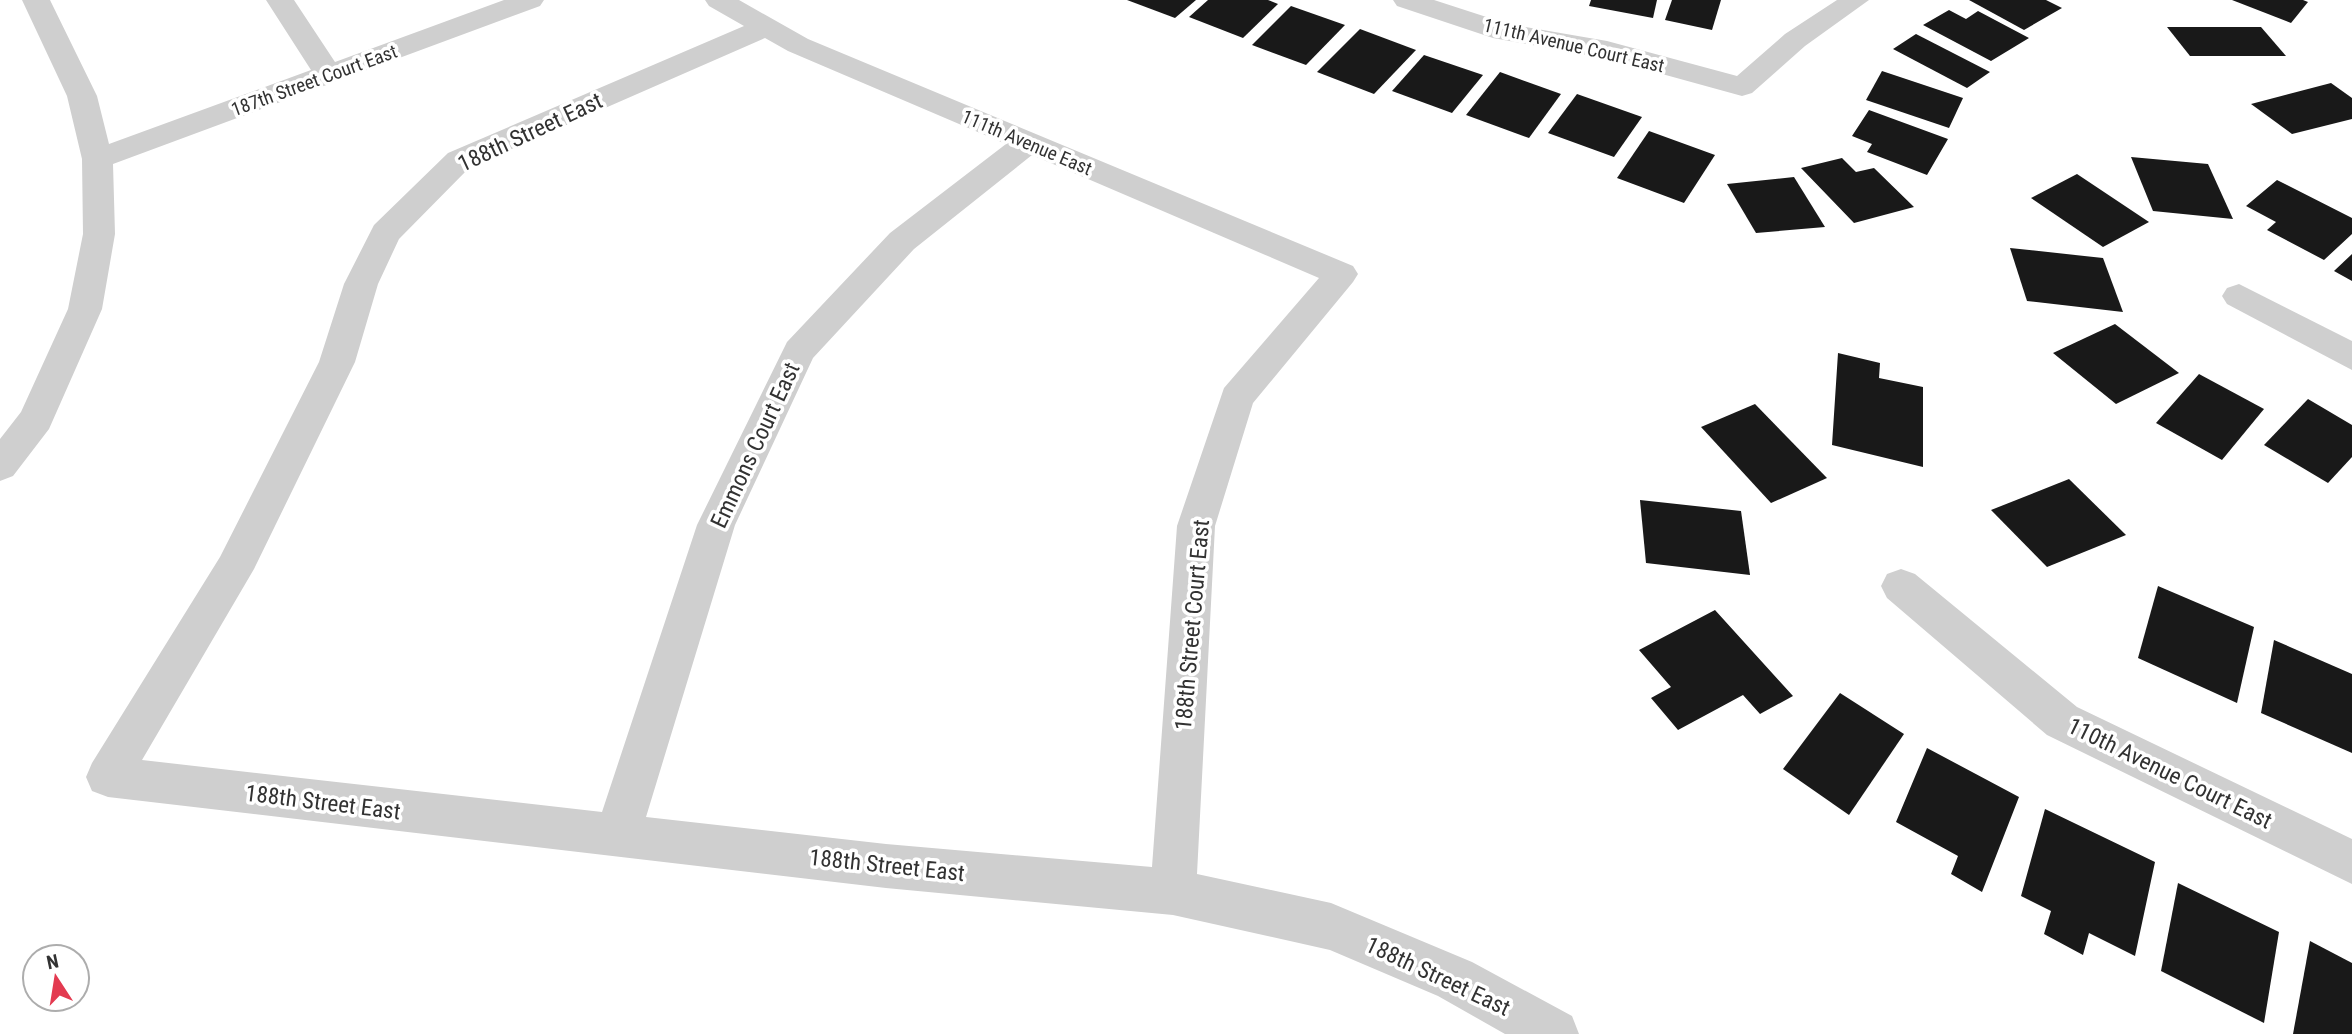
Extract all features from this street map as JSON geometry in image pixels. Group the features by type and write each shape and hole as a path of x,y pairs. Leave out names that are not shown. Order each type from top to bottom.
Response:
{"street":[{"path":"0,466 36,419 85,309 99,234 97,159 82,96 36,0"},
{"path":"281,0 329,75"},
{"name":"187th Street Court East","path":"97,159 530,0"},
{"name":"111th Avenue East","path":"719,0 763,28 1341,274"},
{"name":"111th Avenue Court East","path":"1407,0 1503,32 1607,50 1742,87 1795,40 1855,0"},
{"name":"188th Street East","path":"763,28 460,160 385,233 362,284 337,362 234,569 108,777 886,866 1173,892 1331,927 1455,979 1554,1034"},
{"name":"Emmons Court East","path":"617,836 716,525 799,351 902,242 1028,143"},
{"name":"188th Street Court East","path":"1173,892 1196,526 1237,398 1341,274"},
{"path":"2239,296 2352,357"},
{"name":"110th Avenue Court East","path":"1901,586 2062,721 2352,862"}],"building":[{"path":"1127,0 1196,0 1175,18"},
{"path":"1208,0 1268,0 1278,4 1243,38 1189,17"},
{"path":"1591,0 1657,0 1653,18 1589,6"},
{"path":"1672,0 1721,0 1712,30 1665,20"},
{"path":"1969,0 2046,0 2062,8 2024,30"},
{"path":"2232,0 2303,0 2308,2 2291,23"},
{"path":"1291,6 1345,25 1306,65 1252,45"},
{"path":"1949,10 1966,19 1978,11 2029,38 1991,61 1923,25"},
{"path":"2167,27 2261,27 2286,56 2190,56"},
{"path":"1360,29 1416,50 1374,94 1317,72"},
{"path":"1916,34 1990,72 1967,88 1893,49"},
{"path":"1424,55 1483,75 1452,113 1392,91"},
{"path":"1882,71 1963,98 1949,128 1866,100"},
{"path":"1500,72 1561,94 1529,138 1466,115"},
{"path":"2331,83 2352,98 2352,119 2292,134 2251,104"},
{"path":"1577,94 1642,117 1614,157 1548,133"},
{"path":"1869,110 1948,139 1927,175 1867,152 1872,144 1852,136"},
{"path":"1649,131 1715,155 1684,203 1617,178"},
{"path":"2131,157 2208,164 2233,219 2153,211"},
{"path":"1842,158 1856,172 1874,168 1914,207 1854,223 1801,168"},
{"path":"2077,174 2149,222 2103,247 2031,198"},
{"path":"1794,177 1825,227 1756,233 1727,184"},
{"path":"2277,180 2352,218 2352,234 2324,260 2267,230 2276,222 2246,206"},
{"path":"2010,248 2103,258 2123,312 2027,301"},
{"path":"2352,254 2352,281 2334,271"},
{"path":"2115,324 2179,373 2116,404 2053,353"},
{"path":"1838,353 1880,363 1879,378 1923,387 1923,467 1832,445"},
{"path":"2199,374 2264,409 2222,460 2156,423"},
{"path":"2308,399 2352,425 2352,457 2328,483 2264,445"},
{"path":"1755,404 1827,478 1771,503 1701,427"},
{"path":"2069,479 2126,535 2047,567 1991,510"},
{"path":"1640,500 1741,511 1750,575 1646,563"},
{"path":"2158,586 2254,627 2237,703 2138,658"},
{"path":"1715,610 1793,696 1760,714 1743,695 1678,730 1651,698 1671,687 1639,650"},
{"path":"2274,640 2352,674 2352,753 2261,713"},
{"path":"1840,693 1904,734 1849,815 1783,769"},
{"path":"1927,748 2019,797 1982,892 1951,874 1958,856 1896,822"},
{"path":"2045,809 2155,862 2135,956 2089,933 2083,955 2044,934 2051,911 2021,896"},
{"path":"2178,883 2279,932 2264,1023 2161,971"},
{"path":"2310,941 2352,963 2352,1034 2293,1034"}]}
